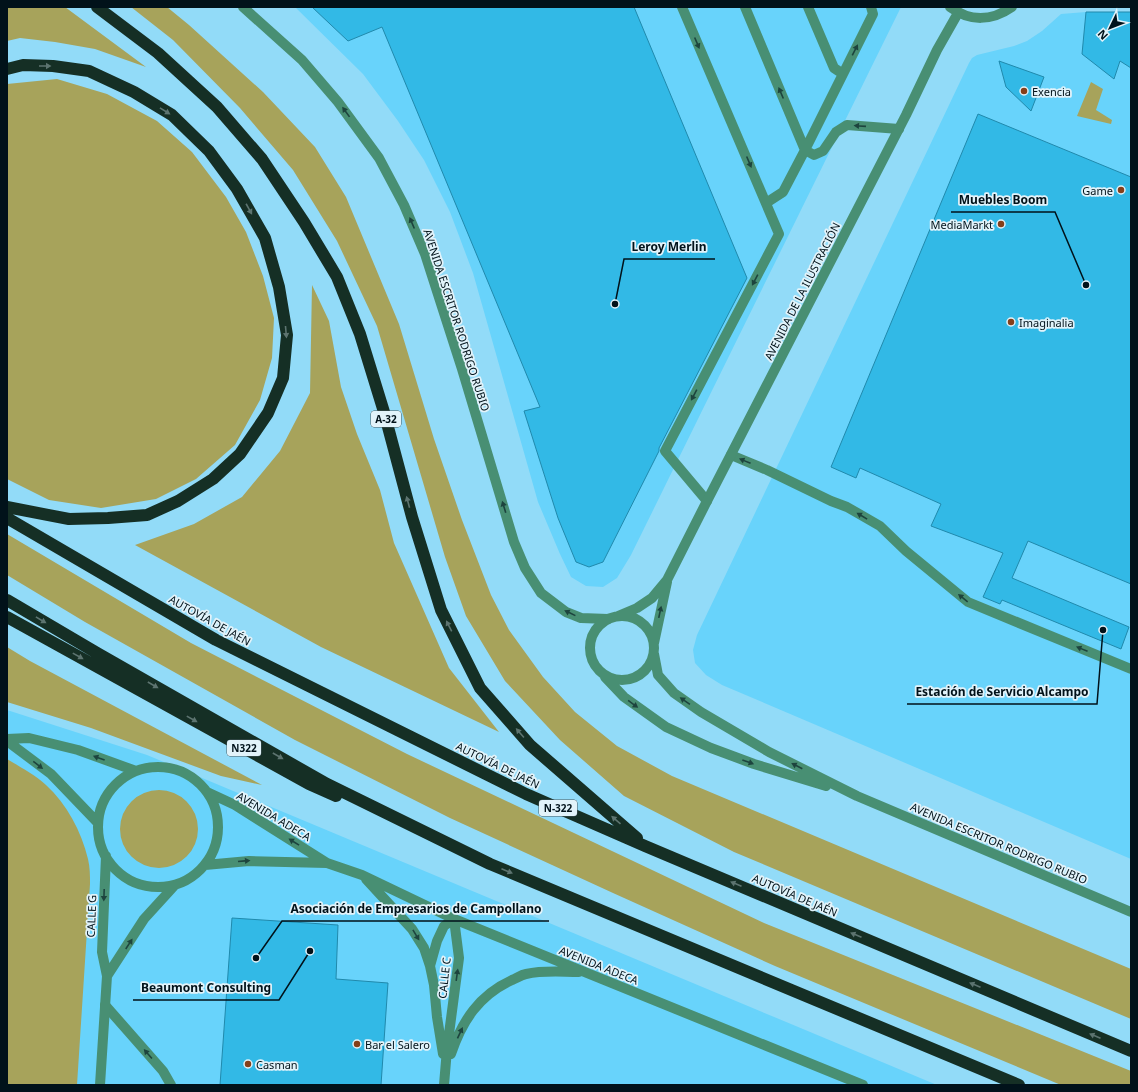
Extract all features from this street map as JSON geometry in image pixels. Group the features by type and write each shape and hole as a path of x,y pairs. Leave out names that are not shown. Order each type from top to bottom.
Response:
{"highway":[{"name":"A-32","path":"97,7 158,54 217,107 262,159 304,222 337,276 360,334 384,412 412,517 441,610 480,688 530,745 646,846"},
{"path":"7,70 22,65 54,66 89,72 134,92 172,115 209,151 237,189 265,238 279,287 287,335 283,378 268,413 240,454 213,479 178,501 147,515 100,518 69,519 7,507"},
{"name":"AUTOVÍA DE JAÉN","path":"7,518 216,640 526,794 1131,1051"},
{"path":"7,600 327,784 490,864 1019,1085"},
{"name":"N322","path":"7,617 309,784 490,864"}],"street":[{"name":"AVENIDA ESCRITOR RODRIGO RUBIO","path":"243,7 302,60 338,102 378,158 404,205 425,254 462,369 514,542 525,568 541,593 566,612 581,618 608,619"},
{"path":"682,7 779,234 665,451 707,501"},
{"path":"745,7 805,150 814,154 823,150 836,132 847,125 899,128"},
{"path":"808,7 834,68 843,74"},
{"path":"766,203 783,192 873,14 871,7"},
{"path":"954,10 971,17 985,18 999,15 1012,7"},
{"name":"AVENIDA DE LA ILUSTRACIÓN","path":"618,616 637,608 652,598 667,580 899,128 938,50 954,10"},
{"path":"731,455 768,470 847,507 880,526 906,551 968,602 1131,669"},
{"name":"AVENIDA DE LA ILUSTRACIÓN","path":"654,643 667,580"},
{"path":"618,616 630,617 645,626 652,636 654,643 654,654 649,666 642,674 633,679 622,681 616,681 606,677 598,671 592,661 589,646 592,635 599,625 608,619 618,616"},
{"name":"AVENIDA ESCRITOR RODRIGO RUBIO","path":"654,654 658,675 674,693 701,712 769,752 857,796 1131,912"},
{"name":"AVENIDA ESCRITOR RODRIGO RUBIO","path":"606,677 624,697 666,727 711,748 754,764 857,796"},
{"path":"7,740 29,738 78,750 136,771"},
{"path":"7,740 51,774 98,823"},
{"path":"147,768 168,768 191,777 207,792 216,811 218,828 215,846 205,865 193,876 175,885 161,887 147,886 128,879 119,872 106,856 100,842 98,823 100,811 104,800 116,784 125,777 136,771 147,768"},
{"name":"AVENIDA ADECA","path":"207,792 235,805 327,863 362,875 454,919 863,1085"},
{"name":"CALLE G","path":"100,1085 107,976 102,952 106,856"},
{"name":"AVENIDA ADECA","path":"205,865 249,861 327,863"},
{"name":"CALLE C","path":"362,875 412,929 424,948 434,985 437,1017 446,1070"},
{"name":"CALLE G","path":"107,976 144,919 175,885"},
{"name":"CALLE C","path":"430,966 437,941 444,926 454,919 459,958 447,1049 444,1085"},
{"name":"CALLE C","path":"446,1070 454,1045 467,1017 481,1001 499,986 525,974 545,972 585,972"},
{"path":"105,1005 163,1071 171,1085"}],"shaded area":[{"path":"7,7 65,7 146,67 95,49 20,38 7,41"},
{"path":"131,7 167,7 263,92 315,147 346,197 399,324 434,439 462,520 491,595 509,630 543,677 575,712 617,746 672,776 1131,969 1131,1019 734,852 624,796 560,740 505,681 466,616 445,557 377,326 337,241 293,170 240,108 173,40"},
{"path":"295,7 901,7 631,555 617,578 603,587 586,586 571,577 538,502 473,273 450,212 424,160 398,121 363,74"},
{"path":"1086,12 1131,12 1131,859 722,685 706,675 695,663 693,650 697,635 972,58 977,55 1014,46 1027,41 1042,31 1061,14"},
{"path":"57,79 107,94 157,121 192,152 226,197 246,232 263,276 274,318 272,358 260,400 235,445 196,479 156,499 101,508 49,500 7,479 7,84"},
{"path":"1091,82 1103,89 1096,110 1112,120 1111,124 1077,116"},
{"path":"312,285 329,321 341,387 357,434 380,490 394,543 449,668 499,732 321,647 135,545 194,524 242,497 280,451 310,393"},
{"path":"7,534 191,643 407,754 764,923 1131,1071 1131,1085 1061,1085 775,966 450,818 295,740 85,622 7,575"},
{"path":"7,647 30,661 262,785 221,776 91,728 7,702"},
{"path":"7,710 147,755 937,1085 7,1085"},
{"path":"7,759 27,771 54,792 67,809 77,828 89,862 90,884 77,1085 7,1085"},
{"path":"159,790 174,793 186,802 195,814 198,829 195,844 186,856 174,865 159,868 144,865 132,856 123,844 120,829 123,814 132,802 144,793"}],"building":[{"path":"312,7 634,7 747,278 659,448 659,451 603,562 589,567 576,562 558,518 524,411 540,407 382,27 348,41"},
{"path":"1086,12 1131,12 1131,68 1120,61 1114,79 1082,54"},
{"path":"999,61 1044,77 1031,111 1006,87"},
{"name":"Imaginalia","path":"978,114 1131,177 1131,584 1028,541 1012,578 1129,627 1121,649 1002,600 1000,604 983,597 1003,553 931,526 941,504 860,468 856,478 831,467"},
{"path":"232,918 338,925 336,979 388,983 381,1085 220,1085"}],"place":[{"name":"Exencia","path":"1024,91"},
{"name":"Game","path":"1121,190"},
{"name":"MediaMarkt","path":"1001,224"},
{"name":"Muebles Boom","path":"1086,285"},
{"name":"Leroy Merlin","path":"615,304"},
{"name":"Imaginalia","path":"1011,322"},
{"name":"Estación de Servicio Alcampo","path":"1103,630"},
{"name":"Beaumont Consulting","path":"310,951"},
{"name":"Asociación de Empresarios de Campollano","path":"256,958"},
{"name":"Bar el Salero","path":"357,1044"},
{"name":"Casman","path":"248,1064"}]}
